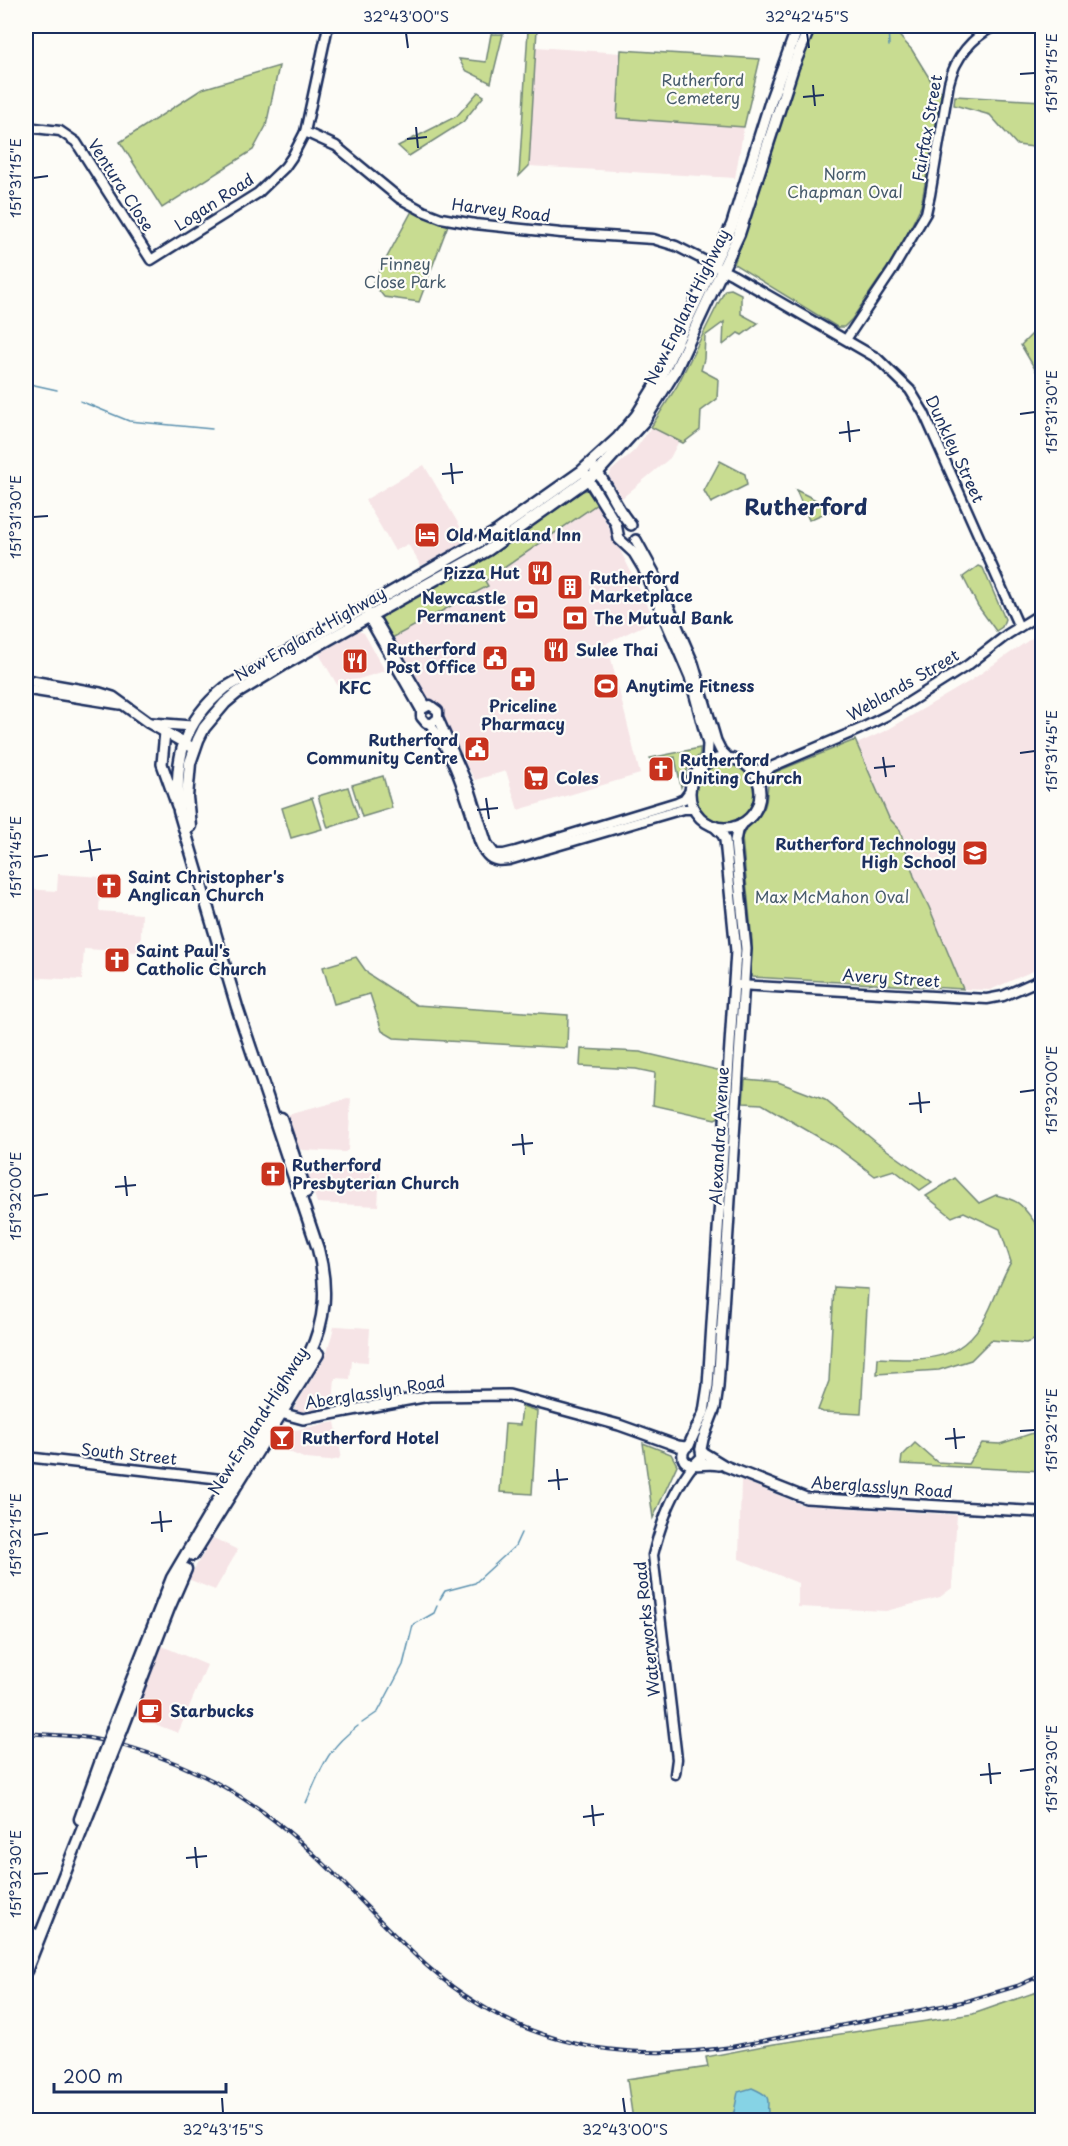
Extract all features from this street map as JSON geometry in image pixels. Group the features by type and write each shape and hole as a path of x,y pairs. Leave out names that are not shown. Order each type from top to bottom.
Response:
{"highway":[{"name":"New England Highway","path":"718,268 785,58 798,26"},
{"name":"New England Highway","path":"118,1729 172,1578 230,1480 301,1370 318,1336 324,1305 324,1275 318,1249 237,1007 179,811 177,777 183,743 209,702 225,688 488,550 590,472 647,400 718,268 739,234 766,155 792,67 810,26"},
{"path":"759,139 766,155"},
{"name":"New England Highway","path":"26,1952 180,1579 309,1370 324,1339 330,1316 332,1284 326,1250 264,1069 191,831 187,787 195,749 204,728 216,711 237,693 367,612"},
{"name":"New England Highway","path":"26,1971 107,1756"}],"main road":[{"path":"590,472 637,532 636,540 654,573 689,653 714,737 721,752 728,758"},
{"path":"590,472 612,517 619,538 634,553 643,568 690,677 708,744 707,762"},
{"path":"618,532 625,525 631,525"},
{"path":"623,543 630,544 636,540"},
{"path":"26,680 112,697 149,723 195,749"},
{"path":"26,689 120,704"},
{"path":"149,723 192,726"},
{"path":"165,732 162,764 179,811"},
{"path":"717,758 728,758 741,762 752,771 758,782 760,795 757,807 741,824 727,828 714,826 706,822 694,809 690,791 693,778 707,762 717,758"},
{"name":"Alexandra Avenue","path":"685,1452 700,1422 707,1393 739,985 745,939 735,841 741,824"},
{"name":"Alexandra Avenue","path":"701,1451 703,1439 715,1408 718,1387 739,985 725,840 714,826"},
{"name":"Aberglasslyn Road","path":"270,1416 283,1412 292,1418 303,1419 419,1397 498,1394 519,1396 619,1425 685,1452"},
{"path":"697,1446 701,1451 700,1460 695,1464 688,1463 685,1452 697,1446"},
{"name":"Aberglasslyn Road","path":"701,1451 725,1466 806,1498 1042,1512"},
{"name":"Aberglasslyn Road","path":"695,1464 725,1466"}],"street":[{"name":"Logan Road","path":"151,261 269,184 292,157 304,132 328,26"},
{"name":"Fairfax Street","path":"847,338 892,271 926,213 948,83 954,68 975,39 995,26"},
{"name":"Ventura Close","path":"26,127 53,129 66,134 76,142 151,261"},
{"name":"Harvey Road","path":"304,132 336,146 399,198 441,218 561,233 653,239 676,246 718,268"},
{"name":"Dunkley Street","path":"718,268 847,338 887,365 910,390 924,413 1019,627"},
{"path":"367,612 423,708 422,720 429,723 438,735 462,784 480,844 497,861 509,860 675,811 694,809"},
{"name":"Weblands Street","path":"752,771 771,767 884,717 968,665 1042,613"},
{"path":"423,708 435,707 438,711 438,718 471,792 492,856"},
{"path":"429,723 438,718"},
{"name":"Weblands Street","path":"758,782 771,767"},
{"path":"492,856 677,802 684,799 690,791"},
{"name":"Avery Street","path":"739,985 987,999 1003,996 1042,979"},
{"name":"Waterworks Road","path":"679,1485 685,1452"},
{"name":"South Street","path":"26,1457 230,1480"},
{"name":"Waterworks Road","path":"675,1774 677,1759 653,1555 660,1526 679,1485 695,1464"}],"shaded area":[{"path":"536,47 621,53 618,118 744,127 735,178 529,166"},
{"path":"651,427 679,441 670,458 622,498 609,477 611,471 635,450"},
{"path":"424,465 468,540 421,566 408,544 395,551 365,500"},
{"path":"597,504 655,620 607,643 640,774 518,810 506,771 475,780 392,638 488,586 485,581"},
{"path":"358,631 364,633 385,671 349,682 339,688 319,654"},
{"name":"Rutherford Technology High School","path":"1042,631 1042,967 990,990 963,989 914,876 900,830 889,818 857,744 889,729 970,681"},
{"path":"58,874 101,877 99,911 142,914 140,952 84,949 82,980 26,977 26,889 57,891"},
{"path":"351,1098 348,1150 345,1152 302,1150 298,1147 287,1115"},
{"path":"305,1168 380,1172 378,1206 317,1203"},
{"path":"336,1326 370,1328 368,1362 352,1361 350,1379 335,1378 333,1405 300,1412 294,1408 326,1356"},
{"path":"335,1422 341,1454 339,1459 329,1461 306,1459 270,1444 283,1424 295,1430"},
{"path":"741,1480 803,1505 957,1515 952,1588 940,1597 886,1611 798,1607 798,1583 739,1559"},
{"path":"213,1538 238,1550 215,1590 188,1579"},
{"path":"162,1646 207,1665 178,1733 134,1716"}],"green space":[{"name":"Norm Chapman Oval","path":"816,26 895,26 893,29 912,50 936,89 942,91 921,206 901,247 852,319 844,327 837,327 734,264 762,184 792,82"},
{"path":"537,29 529,166 519,176 528,30"},
{"path":"491,34 503,34 491,83 465,70 459,59 486,62"},
{"name":"Rutherford Cemetery","path":"621,50 760,59 744,127 617,118"},
{"path":"279,66 266,126 253,150 162,208 120,142 202,89"},
{"path":"478,92 484,96 463,122 409,156 398,146 457,116"},
{"path":"955,96 1042,101 1042,148 1017,145 990,115 954,105"},
{"name":"Finney Close Park","path":"412,211 448,225 419,302 384,297 373,283"},
{"path":"731,289 741,294 741,314 758,323 742,335 738,333 723,345 724,322 705,336 701,370 718,379 717,399 701,411 700,430 683,443 651,427 677,386 725,290"},
{"path":"1042,324 1042,381 1021,345"},
{"path":"720,461 745,474 747,485 711,503 704,491"},
{"path":"587,490 597,504 485,581 488,586 392,638 381,620 382,615 470,567 582,491"},
{"path":"796,490 834,509 809,520"},
{"path":"978,566 983,568 1005,619 1002,627 996,631 978,606 963,577"},
{"name":"Max McMahon Oval","path":"855,740 889,818 900,830 914,876 963,989 752,977 750,974 752,941 742,837 765,806 769,781 773,773"},
{"path":"700,748 700,754 688,768 681,787 675,757 651,761 650,758"},
{"path":"719,761 731,761 747,770 754,780 756,792 754,804 747,814 731,823 719,823 708,818 699,809 694,798 694,786 699,775 708,766"},
{"path":"383,776 392,808 362,817 352,785"},
{"path":"348,787 358,818 328,828 318,796"},
{"path":"312,798 322,829 291,838 282,808"},
{"path":"356,957 368,974 416,1005 568,1015 567,1048 394,1038 382,1031 370,994 334,1004 323,967"},
{"path":"581,1049 640,1052 722,1071 719,1117 715,1119 653,1105 655,1073 636,1069 580,1066"},
{"path":"745,1079 778,1082 825,1100 877,1143 932,1182 920,1190 894,1170 875,1176 839,1149 762,1104 743,1103"},
{"path":"955,1178 979,1203 996,1195 1004,1197 1020,1204 1036,1224 1042,1221 1042,1337 1026,1343 991,1340 971,1360 939,1370 877,1374 878,1358 930,1358 957,1348 970,1339 990,1308 1011,1262 1000,1229 964,1212 952,1217 926,1196"},
{"path":"834,1287 868,1289 861,1414 818,1410 829,1381"},
{"path":"522,1406 537,1411 532,1494 500,1492 505,1424 520,1425"},
{"path":"1042,1430 1042,1471 901,1464 902,1456 915,1443 937,1462 968,1464 982,1443 1000,1444"},
{"path":"643,1443 671,1454 677,1465 653,1518"},
{"path":"1042,1990 1042,2120 633,2120 627,2079 708,2067 706,2057 774,2044 973,2014"}],"water":[{"path":"752,2088 767,2097 769,2120 722,2120 734,2112 738,2092"}],"waterway":[{"path":"888,26 889,46"},
{"path":"26,386 30,384 57,390"},
{"path":"80,401 129,421 212,429"},
{"path":"440,1599 445,1591 475,1583 515,1546 521,1533"},
{"path":"362,1723 378,1712 403,1665 413,1625 434,1613 437,1606"},
{"path":"306,1803 332,1751 347,1734 358,1726"}],"railway":[{"path":"26,1733 81,1737 111,1742 155,1755 218,1783 256,1807 299,1841 416,1956 451,1985 486,2009 523,2027 562,2040 602,2048 643,2052 731,2047 967,2001 1017,1986 1042,1975"}],"place":[{"name":"Old Maitland Inn","path":"427,535"},
{"name":"Pizza Hut","path":"540,573"},
{"name":"Rutherford Marketplace","path":"570,587"},
{"name":"Newcastle Permanent","path":"526,607"},
{"name":"The Mutual Bank","path":"575,618"},
{"name":"Sulee Thai","path":"556,650"},
{"name":"Rutherford Post Office","path":"495,658"},
{"name":"KFC","path":"355,661"},
{"name":"Priceline Pharmacy","path":"523,679"},
{"name":"Anytime Fitness","path":"606,686"},
{"name":"Rutherford Community Centre","path":"477,749"},
{"name":"Rutherford Uniting Church","path":"661,769"},
{"name":"Coles","path":"536,778"},
{"name":"Rutherford Technology High School","path":"975,853"},
{"name":"Saint Christopher's Anglican Church","path":"109,886"},
{"name":"Saint Paul's Catholic Church","path":"117,960"},
{"name":"Rutherford Presbyterian Church","path":"273,1174"},
{"name":"Rutherford Hotel","path":"282,1438"},
{"name":"Starbucks","path":"150,1711"}],"district":[{"name":"Rutherford","path":"806,507"}]}
